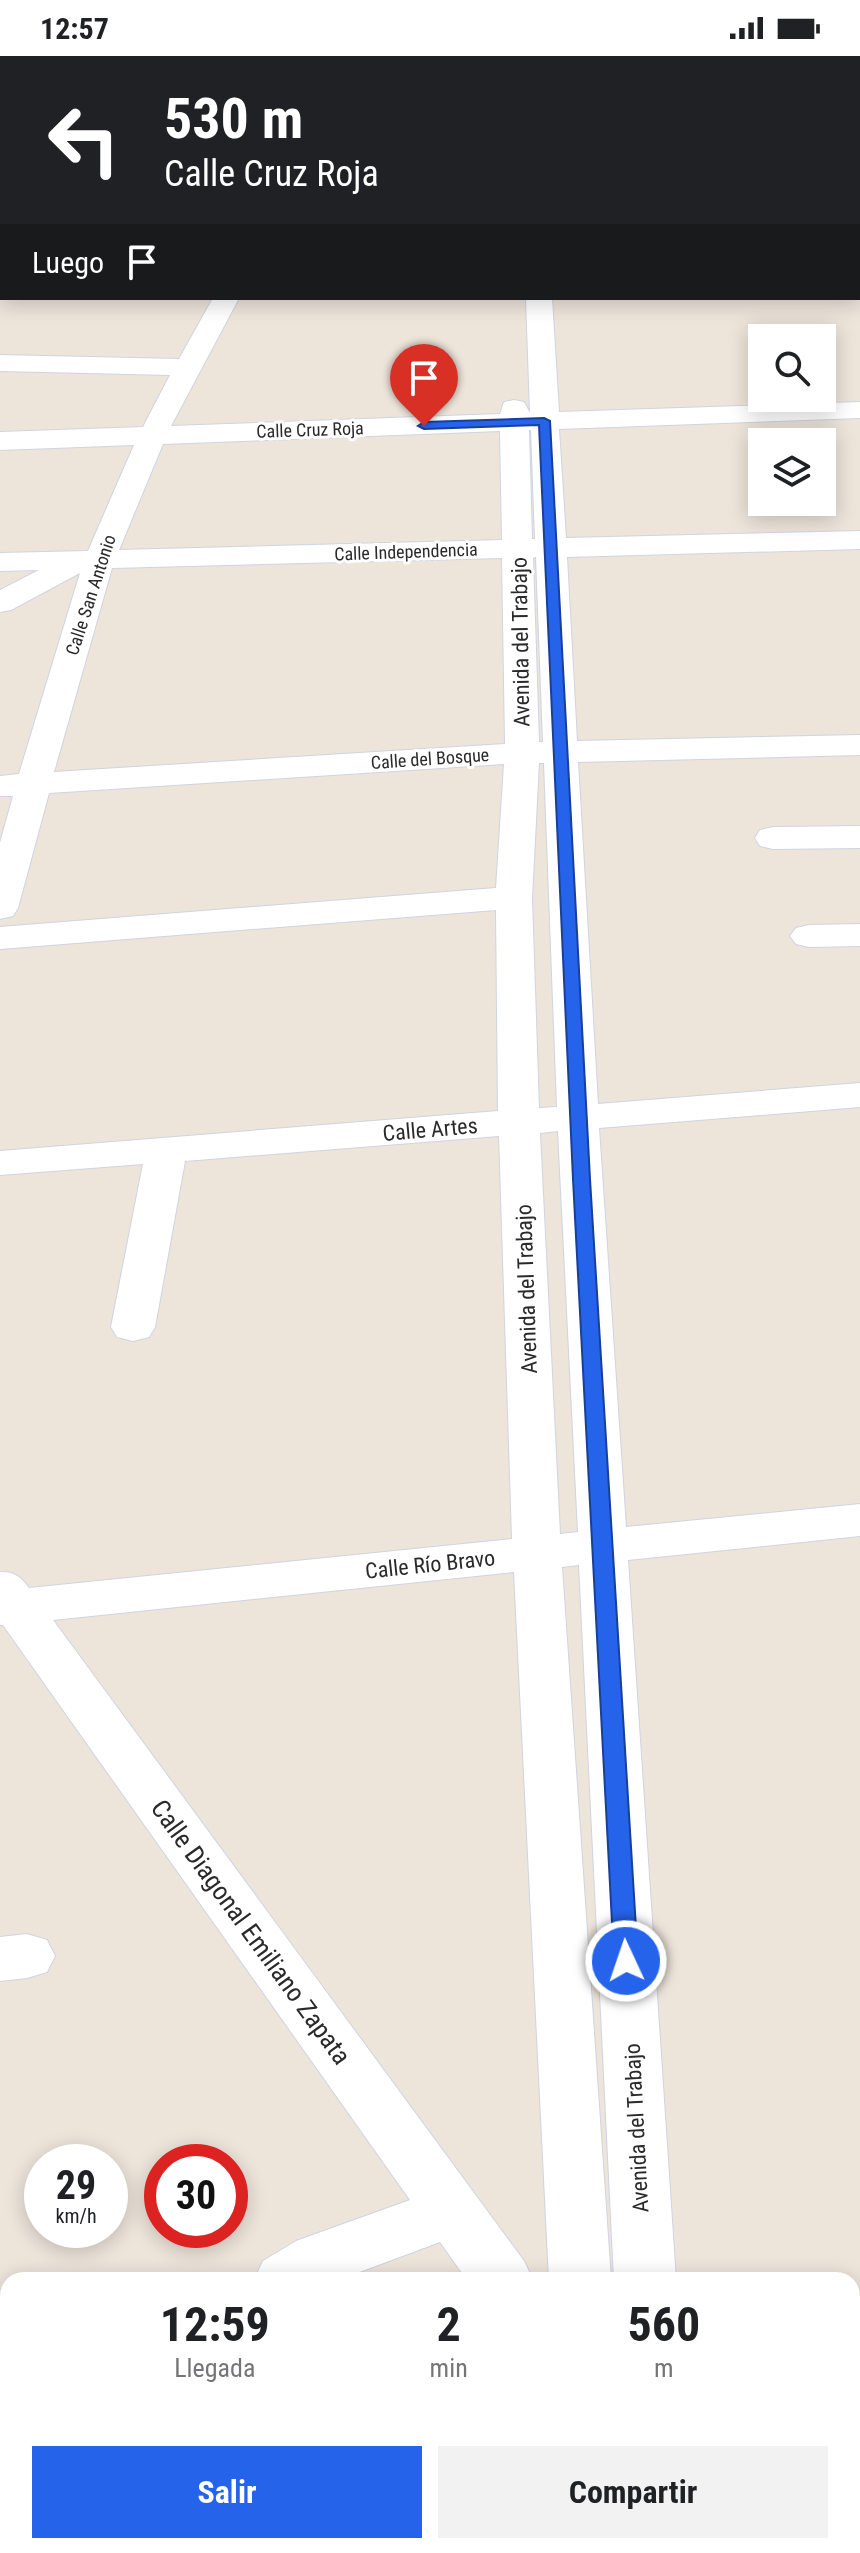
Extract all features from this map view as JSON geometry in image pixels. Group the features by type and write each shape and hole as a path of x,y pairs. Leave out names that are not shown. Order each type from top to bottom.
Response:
{"street":[{"name":"Calle San Antonio","path":"0,914 16,786 88,561 151,435 225,300"},
{"name":"Avenida del Trabajo","path":"539,300 518,548 542,753 578,1118 645,2272"},
{"path":"0,363 187,367"},
{"name":"Avenida del Trabajo","path":"513,376 530,422 551,547 542,753 514,898 519,1122 537,1553 580,2272"},
{"name":"Calle Cruz Roja","path":"0,441 860,410"},
{"name":"Calle Independencia","path":"0,562 860,540"},
{"path":"0,603 88,561"},
{"name":"Calle del Bosque","path":"16,786 542,753 860,745"},
{"path":"773,838 860,837"},
{"path":"0,914 514,898"},
{"path":"809,936 860,935"},
{"name":"Calle Artes","path":"0,1163 860,1095"},
{"path":"133,1327 166,1150"},
{"name":"Calle Río Bravo","path":"5,1599 537,1553 860,1520"},
{"name":"Calle Diagonal Emiliano Zapata","path":"5,1599 496,2272"},
{"path":"298,2272 318,2260 453,2211"}],"route":[{"path":"424,426 544,421 603,1578 626,1961"}]}
